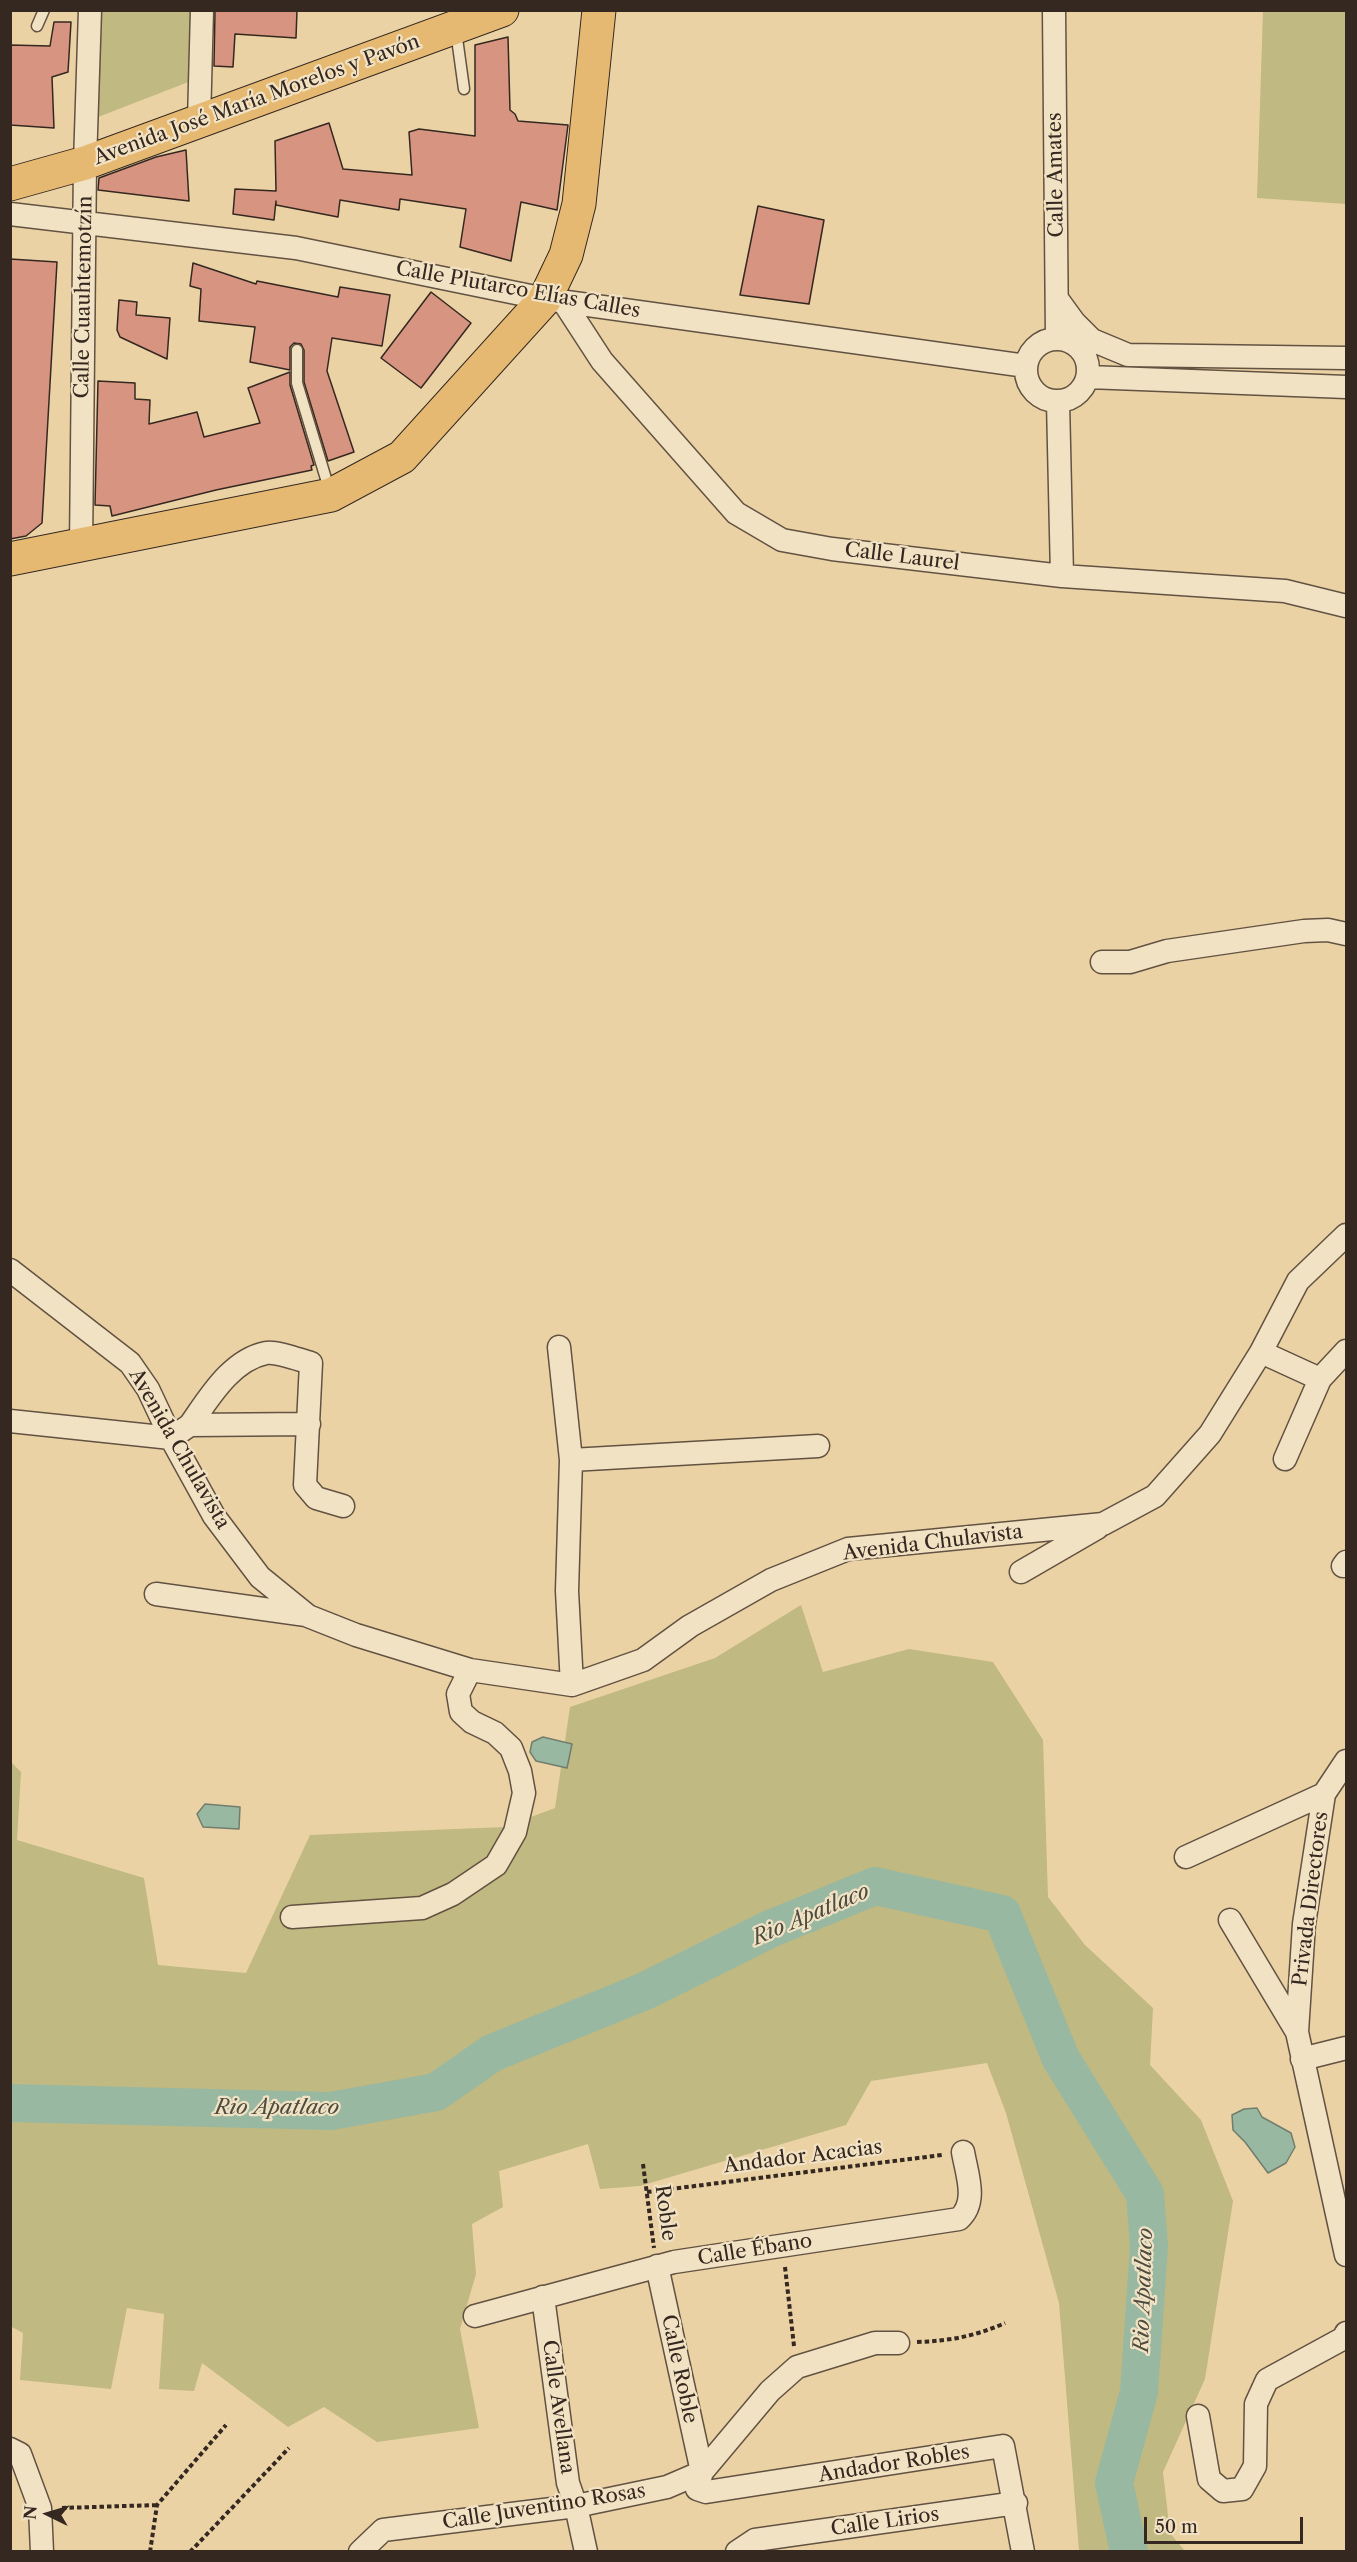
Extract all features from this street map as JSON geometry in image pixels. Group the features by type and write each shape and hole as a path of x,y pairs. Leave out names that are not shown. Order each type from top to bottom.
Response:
{"main road":[{"name":"Avenida José María Morelos y Pavón","path":"10,184 85,163 502,10"},
{"path":"10,560 331,495 402,458 554,300 579,204 599,10"}],"street":[{"name":"Calle Cuauhtemotzín","path":"81,547 85,163 90,10"},
{"path":"199,121 202,10"},
{"name":"Calle Amates","path":"1054,10 1057,339"},
{"name":"Calle Plutarco Elías Calles","path":"10,214 296,248 554,300 1026,366"},
{"name":"Calle Laurel","path":"554,300 602,361 736,513 782,540 832,549 1062,576 1285,591 1347,606"},
{"path":"1058,300 1074,322 1092,340 1128,355 1347,358"},
{"path":"1057,339 1070,342 1081,350 1088,363 1088,377 1077,395 1058,402 1041,397 1029,384 1026,366 1032,352 1043,343 1057,339"},
{"path":"1088,377 1347,387"},
{"path":"1058,402 1062,576"},
{"path":"1102,962 1130,962 1167,951 1304,931 1328,930 1347,934"},
{"name":"Avenida Chulavista","path":"10,1270 130,1363 148,1389 171,1438 214,1516 260,1576 308,1616 356,1635 470,1670 572,1685 643,1660 690,1626 771,1580 848,1549 1103,1524 1155,1496 1210,1434 1261,1352 1298,1281 1347,1235"},
{"path":"559,1347 572,1460 567,1591 572,1685"},
{"path":"1285,1459 1320,1379 1347,1351"},
{"path":"10,1421 171,1438 190,1425 216,1388 244,1362 267,1352 311,1363 305,1485 316,1498 343,1506"},
{"path":"1261,1352 1320,1379"},
{"path":"190,1425 309,1424"},
{"path":"572,1460 818,1446"},
{"path":"1022,1572 1103,1524"},
{"path":"156,1594 308,1616"},
{"path":"292,1917 422,1908 453,1894 495,1865 515,1832 524,1793 520,1771 511,1748 495,1733 472,1722 461,1712 458,1694 470,1670"},
{"name":"Privada Directores","path":"1347,1761 1324,1794 1304,1924 1297,2032 1347,2255"},
{"path":"1186,1857 1324,1794"},
{"path":"1230,1920 1297,2032"},
{"path":"1302,2059 1347,2048"},
{"name":"Calle Ébano","path":"475,2316 657,2266 959,2219 967,2212 971,2200 963,2152"},
{"name":"Calle Roble","path":"657,2266 702,2472"},
{"name":"Calle Avellana","path":"543,2297 568,2483 576,2506 586,2552"},
{"path":"1198,2416 1209,2479 1223,2491 1242,2489 1255,2466 1256,2404 1267,2380 1344,2338 1347,2332"},
{"name":"Calle Juventino Rosas","path":"360,2552 383,2530 576,2506 667,2487 702,2472 770,2391 797,2367 875,2343 898,2343"},
{"name":"Andador Robles","path":"702,2472 697,2489 706,2492 1003,2446 1016,2503 1023,2552"},
{"path":"15,2452 40,2508 42,2552"},
{"name":"Calle Lirios","path":"746,2546 1016,2503"}],"lane":[{"path":"37,26 44,10"},
{"path":"455,28 464,89"},
{"path":"297,350 297,383 331,495"}],"path":[{"name":"Andador Acacias","path":"647,2192 963,2152"},
{"name":"Roble","path":"643,2164 657,2266"},
{"path":"782,2245 797,2367"},
{"path":"898,2343 959,2339 1005,2323"},
{"path":"150,2552 157,2505 226,2425"},
{"path":"190,2552 289,2448"},
{"path":"40,2508 157,2505"}],"shaded area":[{"path":"100,11 190,11 191,81 93,119"},
{"path":"1263,11 1346,11 1346,204 1257,198"},
{"path":"801,1605 823,1672 909,1649 993,1662 1043,1740 1048,1897 1085,1945 1153,2008 1150,2065 1201,2120 1233,2201 1205,2379 1163,2472 1170,2533 1185,2551 1079,2551 1059,2303 1006,2113 987,2063 871,2081 846,2125 640,2186 600,2189 588,2144 499,2171 503,2207 472,2224 476,2274 460,2329 479,2428 377,2442 324,2407 288,2427 202,2363 194,2391 159,2389 164,2314 127,2308 111,2389 20,2380 23,2333 10,2326 10,1761 21,1772 17,1840 144,1878 158,1965 246,1973 310,1835 504,1827 555,1808 570,1707 715,1658"},
{"path":"543,1737 572,1744 567,1768 536,1761 530,1752 532,1742"},
{"path":"205,1804 240,1807 239,1829 203,1827 197,1814"},
{"path":"1257,2108 1262,2117 1291,2133 1295,2147 1286,2163 1268,2173 1233,2130 1232,2115 1244,2109"}],"building":[{"path":"215,10 297,10 296,38 235,34 233,67 214,66"},
{"path":"54,22 71,22 68,72 52,77 54,128 10,125 10,45 50,46"},
{"path":"508,37 510,110 518,121 568,125 557,210 521,202 511,261 460,247 466,209 400,199 399,210 340,200 338,217 276,205 276,201 274,220 233,214 235,189 276,191 275,141 329,123 343,169 412,175 409,132 419,129 475,136 475,45"},
{"path":"186,150 189,201 98,190 99,178 156,157"},
{"path":"758,206 824,220 809,304 740,295"},
{"path":"10,259 57,262 42,523 26,536 10,539"},
{"path":"193,263 256,284 257,281 338,297 340,287 390,295 382,346 332,338 327,371 354,452 328,461 304,382 304,350 301,344 294,343 290,347 290,370 250,362 255,327 199,321 201,289 190,286"},
{"path":"431,292 471,323 421,388 381,358"},
{"path":"119,300 137,302 136,315 170,318 167,359 120,337 117,330"},
{"path":"290,372 290,385 314,465 311,466 312,470 216,490 112,516 110,506 95,505 98,381 135,383 135,399 150,400 149,424 197,412 204,437 260,423 248,388"}],"waterway":[{"name":"Rio Apatlaco","path":"10,2103 331,2111 436,2092 492,2053 645,1991 770,1929 875,1886 1002,1914 1061,2059 1145,2194 1149,2246 1139,2392 1114,2483 1129,2552"}]}
